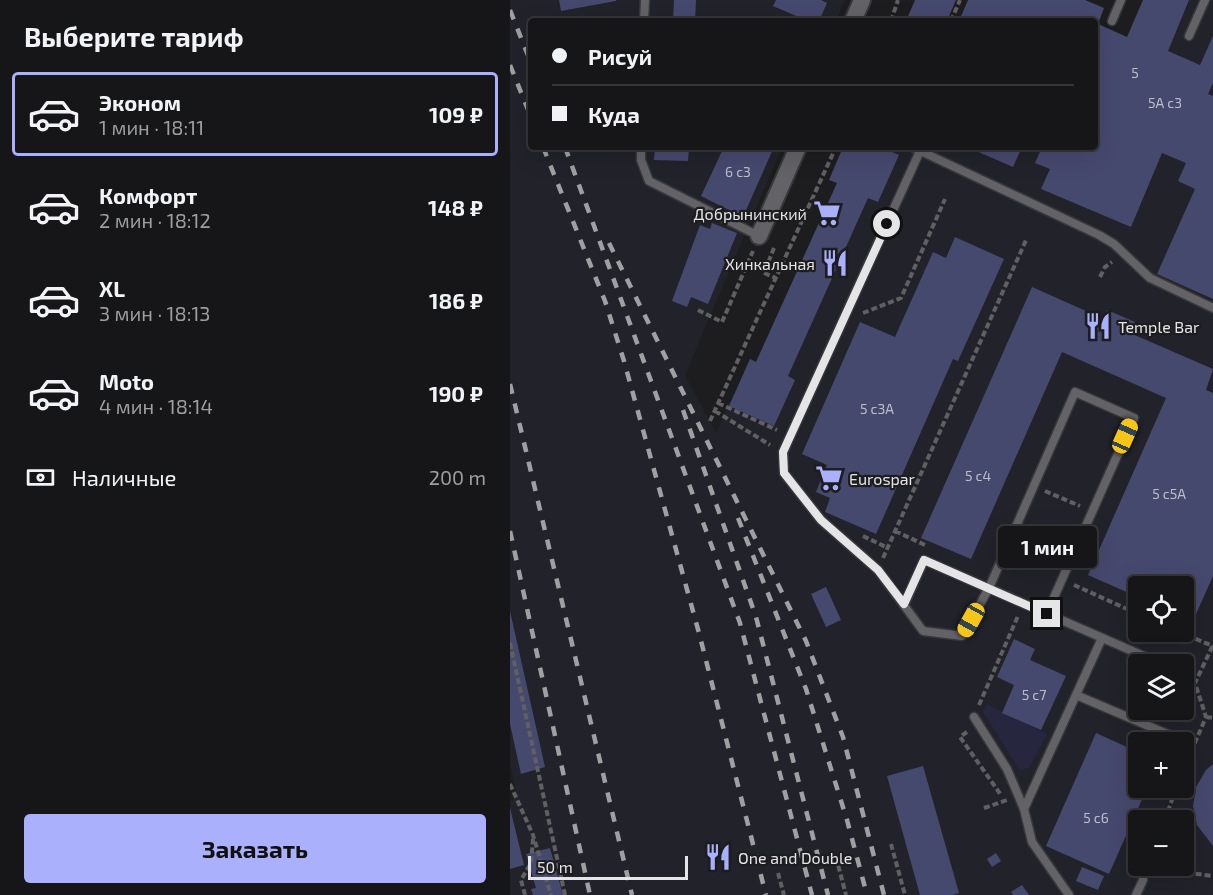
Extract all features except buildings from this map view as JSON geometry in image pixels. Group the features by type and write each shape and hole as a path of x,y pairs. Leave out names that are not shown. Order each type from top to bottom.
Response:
{"street":[{"path":"854,18 862,0"},
{"path":"759,236 797,150"}],"lane":[{"path":"644,18 645,0"},
{"path":"1112,21 1121,0"},
{"path":"1189,36 1205,0"},
{"path":"641,150 640,160 649,182 759,236"},
{"path":"913,150 783,452 784,473 821,520 878,570 923,631 962,636 989,588 1075,392 1134,418 1047,614"},
{"path":"918,150 1099,235 1150,278 1213,308"},
{"path":"904,604 924,560 1139,654"},
{"path":"1024,809 1102,638"},
{"path":"1076,695 1163,732"},
{"path":"976,721 1007,769 1024,809 1032,842 1069,895"},
{"path":"1136,895 1143,880"}],"path":[{"path":"892,18 898,0"},
{"path":"952,18 960,0"},
{"path":"710,421 835,150"},
{"path":"860,314 901,298 945,199"},
{"path":"698,310 722,322 759,236 776,242 764,273 776,278"},
{"path":"878,570 1027,238"},
{"path":"1100,277 1105,267 1123,253"},
{"path":"718,403 777,430"},
{"path":"715,411 767,443"},
{"path":"1034,486 1092,512"},
{"path":"895,531 935,549"},
{"path":"1053,601 1062,605 1072,584 1128,609"},
{"path":"984,808 1005,801 960,737 976,721 1024,603"},
{"path":"1194,638 1213,646 1195,683 1206,717 1194,745"},
{"path":"510,643 565,895"},
{"path":"1206,717 1213,718"},
{"path":"510,784 533,835 551,895"},
{"path":"525,895 521,880 531,863 533,835"},
{"path":"891,844 905,895"},
{"path":"836,857 846,895"},
{"path":"778,873 784,895"},
{"path":"1194,874 1213,876"}],"shaded area":[{"path":"510,0 845,0 837,18 528,18 528,150 781,150 685,375 716,433 750,359 756,362 837,184 829,180 842,150 1098,150 1098,145 1139,118 1189,0 1213,0 1213,895 510,895 510,801 517,797 510,763"},
{"path":"987,704 1047,734 1029,768 1020,770 1017,766 983,712"}],"railway":[{"path":"510,10 528,55"},
{"path":"510,65 528,110"},
{"path":"544,150 605,301 624,361 699,633 766,895"},
{"path":"566,150 740,623 812,895"},
{"path":"609,243 806,641 843,737 884,895"},
{"path":"510,384 632,895"},
{"path":"683,410 756,617 828,895"},
{"path":"738,518 806,689 847,820 867,895"},
{"path":"510,531 590,895"}],"place":[{"name":"Добрынинский","path":"827,213"},
{"name":"Хинкальная","path":"835,263"},
{"name":"Temple Bar","path":"1098,326"},
{"name":"Eurospar","path":"829,478"},
{"name":"One and Double","path":"718,857"}],"route":[{"path":"887,224 783,452 784,473 821,520 878,570 904,604 924,560 1047,614"}]}
